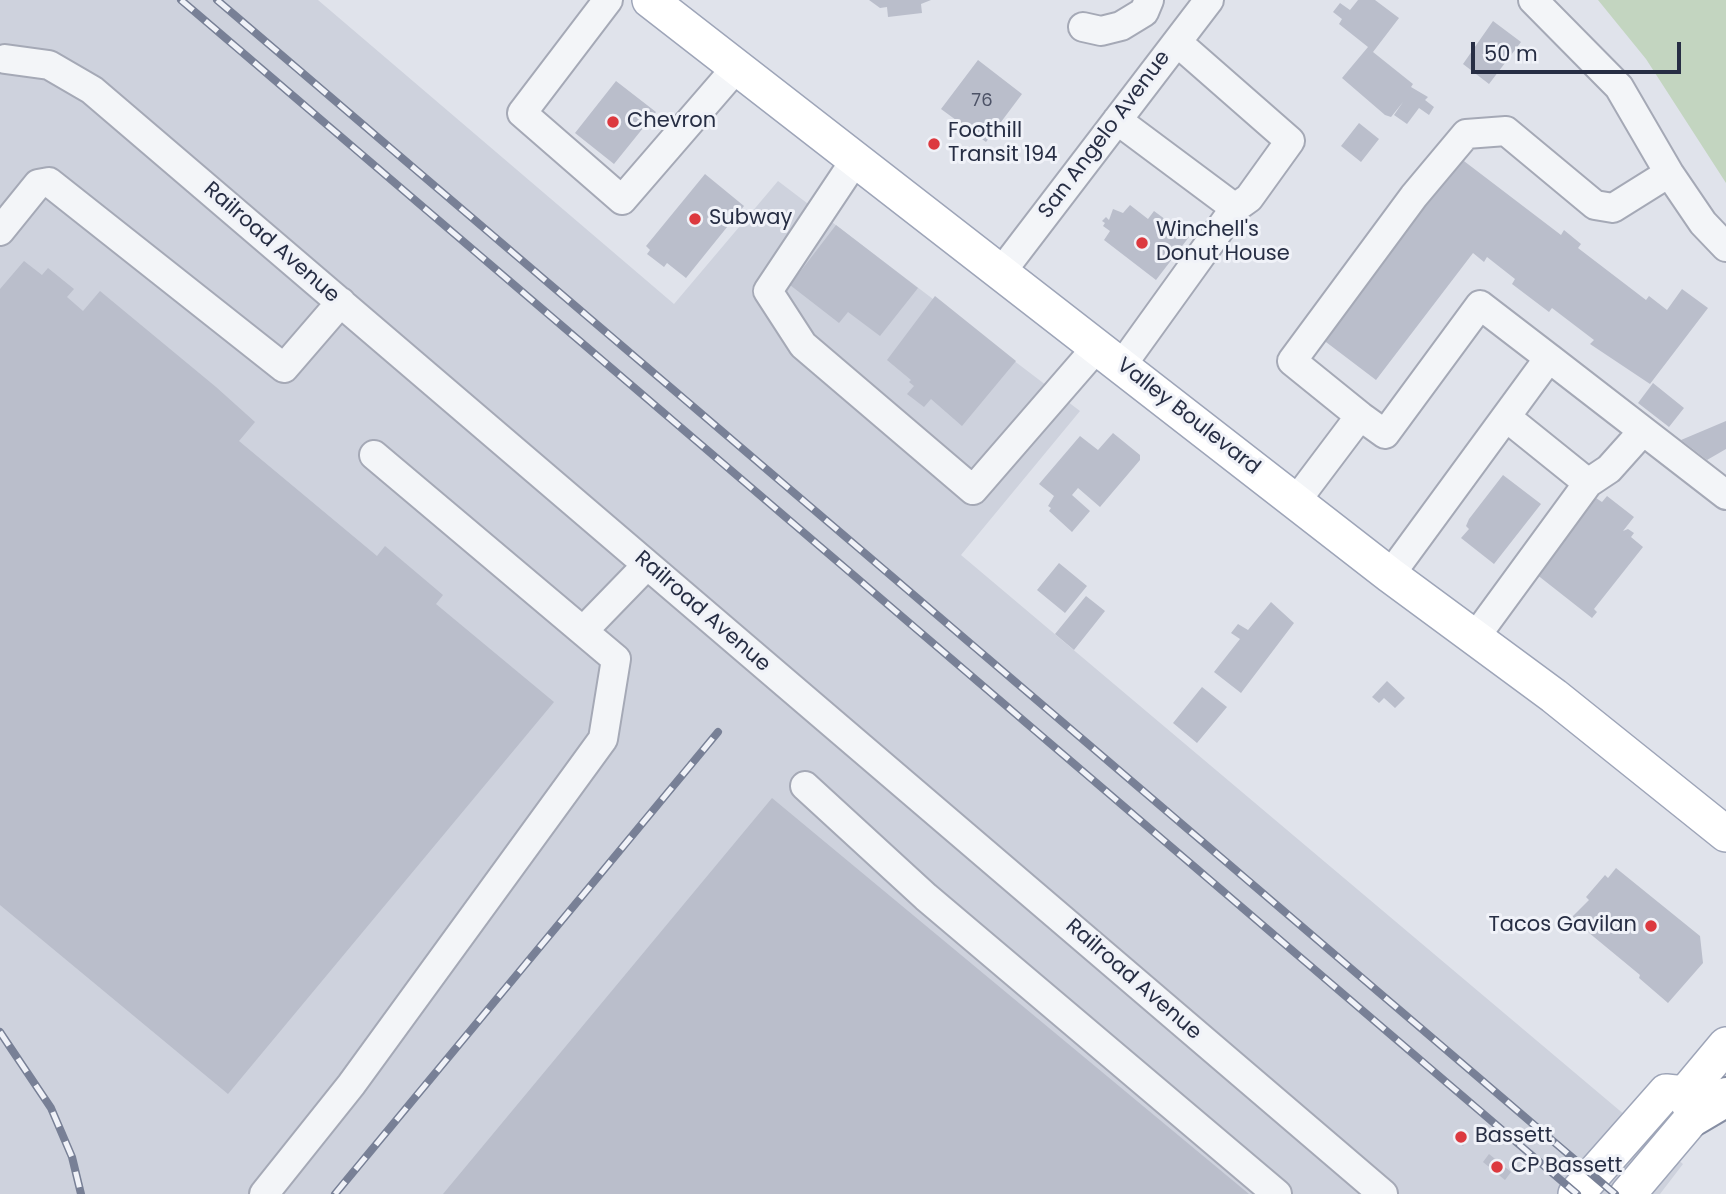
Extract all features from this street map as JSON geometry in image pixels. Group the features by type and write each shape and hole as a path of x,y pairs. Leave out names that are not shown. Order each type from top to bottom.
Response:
{"highway":[{"path":"1689,1105 1726,1097"}],"main road":[{"name":"Valley Boulevard","path":"650,0 1390,575 1476,636 1726,834"},
{"path":"1628,1194 1726,1045"},
{"path":"1576,1194 1666,1092 1689,1105"}],"street":[{"path":"608,0 522,113 622,200 737,67"},
{"path":"1083,27 1101,31 1121,26 1144,12 1149,0"},
{"name":"San Angelo Avenue","path":"1002,271 1209,0"},
{"path":"1533,0 1619,87 1669,173 1703,223 1726,247"},
{"path":"856,159 768,291 803,345 973,490 1110,356 1235,208 1249,198 1290,141 1177,42"},
{"name":"Railroad Avenue","path":"2,57 49,65 92,90 1383,1194"},
{"path":"1117,120 1235,208"},
{"path":"1669,173 1613,208 1595,205 1506,131 1466,134 1414,196 1292,361 1385,434 1480,305 1726,495"},
{"path":"0,231 38,184 50,182 284,368 341,302"},
{"path":"1390,575 1549,358"},
{"path":"1296,501 1360,416"},
{"path":"1506,418 1588,482"},
{"path":"1476,636 1588,482 1609,469 1643,430"},
{"path":"264,1194 351,1086 603,739 616,659 374,455"},
{"path":"583,631 647,565"},
{"path":"805,786 926,897 1277,1194"}],"shaded area":[{"path":"0,0 318,0 674,304 778,181 1080,411 961,555 1683,1164 1660,1194 0,1194"}],"green space":[{"path":"1598,0 1726,0 1726,183 1646,59"}],"building":[{"path":"869,0 931,0 921,4 922,13 888,17 887,7 880,8"},
{"path":"1358,0 1375,0 1399,18 1373,52 1413,84 1411,87 1428,97 1425,100 1434,107 1429,115 1419,108 1407,124 1394,115 1403,102 1391,117 1385,115 1342,78 1368,47 1339,24 1342,19 1333,12 1340,3 1350,10"},
{"path":"1493,21 1521,42 1489,84 1463,64"},
{"path":"978,60 1022,94 986,142 941,109"},
{"path":"616,81 656,112 614,164 575,133"},
{"path":"1359,123 1379,139 1361,162 1341,146"},
{"path":"1460,158 1561,235 1564,230 1581,244 1578,248 1646,300 1649,296 1667,310 1682,289 1708,308 1650,384 1590,344 1594,340 1552,308 1549,312 1512,284 1515,279 1487,257 1484,262 1473,253 1376,380 1322,339"},
{"path":"705,174 744,206 686,278 667,263 664,267 647,254 650,250 646,246"},
{"path":"1130,205 1148,219 1154,211 1189,237 1156,280 1104,240 1110,231 1103,226 1105,223 1102,221 1106,217 1109,220 1113,209 1123,213"},
{"path":"836,225 918,288 880,336 848,312 839,323 790,285"},
{"path":"24,261 42,275 48,268 74,289 67,297 83,311 100,291 216,387 255,422 239,441 377,556 385,546 443,595 436,604 554,702 228,1094 0,905 0,289"},
{"path":"935,296 1016,361 962,426 931,399 924,407 907,394 914,386 909,382 911,380 887,360"},
{"path":"1653,383 1684,408 1669,427 1638,403"},
{"path":"1726,421 1726,449 1707,460 1681,440"},
{"path":"1113,433 1140,455 1140,460 1100,507 1078,488 1072,495 1090,511 1072,532 1049,511 1051,508 1048,506 1054,496 1039,484 1080,436 1098,450"},
{"path":"1503,475 1541,504 1494,564 1461,538 1469,529 1466,526 1469,519"},
{"path":"1607,496 1634,517 1623,531 1628,529 1634,533 1631,537 1643,547 1594,609 1597,612 1592,618 1536,574 1596,498 1602,502"},
{"path":"1059,563 1087,586 1065,613 1037,590"},
{"path":"1086,596 1105,611 1074,650 1055,634"},
{"path":"1271,602 1294,623 1241,693 1214,672 1240,639 1231,633 1238,624 1248,630"},
{"path":"1387,681 1405,698 1395,708 1384,698 1379,703 1372,697"},
{"path":"1202,687 1227,707 1197,743 1173,723"},
{"path":"772,798 1249,1194 443,1194"},
{"path":"1616,868 1700,936 1703,963 1668,1003 1639,978 1640,975 1571,918 1589,900 1586,897 1605,875 1608,878"},
{"name":"Bassett","path":"1460,1129 1469,1138 1463,1146 1453,1137"},
{"name":"CP Bassett","path":"1489,1154 1511,1172 1505,1180 1483,1162"}],"railway":[{"path":"181,0 1577,1194"},
{"path":"217,0 1615,1194"},
{"path":"335,1194 718,732"},
{"path":"0,1032 51,1108 72,1157 81,1194"}],"place":[{"name":"Chevron","path":"613,122"},
{"name":"Foothill Transit 194","path":"934,144"},
{"name":"Subway","path":"695,219"},
{"name":"Winchell's Donut House","path":"1142,243"},
{"name":"Tacos Gavilan","path":"1651,926"},
{"name":"Bassett","path":"1461,1137"},
{"name":"CP Bassett","path":"1497,1167"}]}
